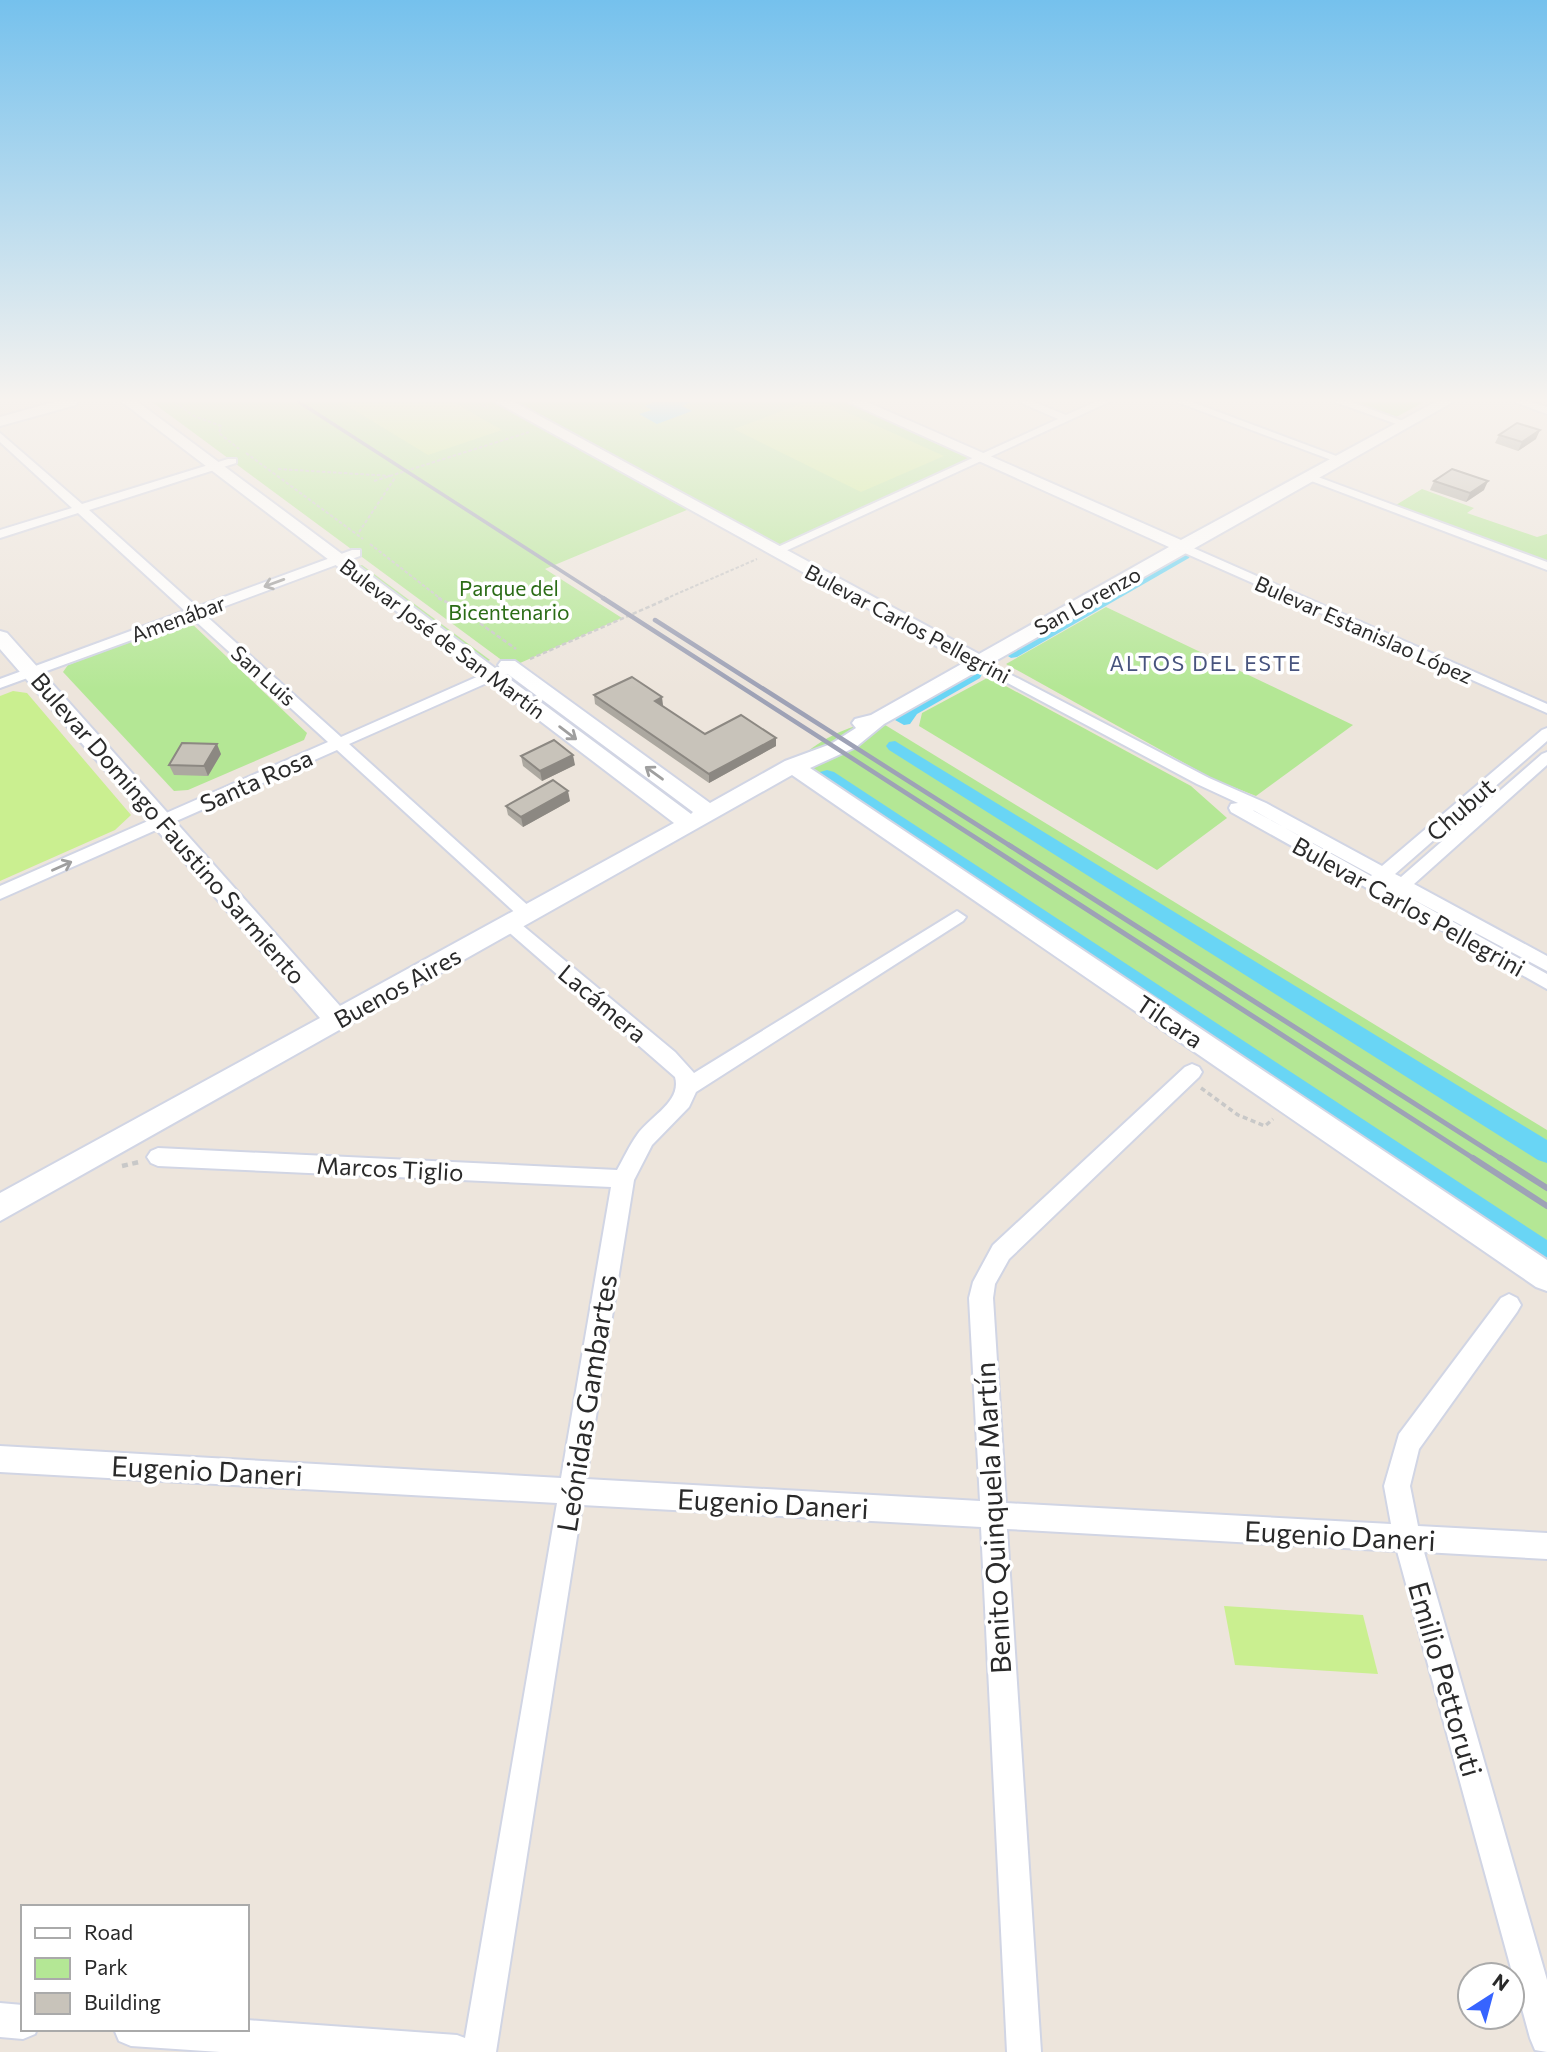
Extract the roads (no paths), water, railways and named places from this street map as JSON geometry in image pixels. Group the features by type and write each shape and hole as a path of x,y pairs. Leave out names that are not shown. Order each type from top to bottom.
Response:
{"main road":[{"name":"Bulevar José de San Martín","path":"269,498 347,556 511,667"},
{"name":"Bulevar Carlos Pellegrini","path":"677,498 977,661"},
{"name":"Bulevar Estanislao López","path":"1073,498 1182,547"},
{"name":"San Lorenzo","path":"841,739 866,732 877,720 977,661 1272,498"},
{"name":"Bulevar José de San Martín","path":"347,556 467,635"},
{"name":"Bulevar Domingo Faustino Sarmiento","path":"0,636 337,1020"},
{"name":"Bulevar José de San Martín","path":"489,651 699,819"},
{"name":"Buenos Aires","path":"0,1208 793,766 818,758 841,739"},
{"name":"Tilcara","path":"793,766 1547,1277"}],"street":[{"name":"San Luis","path":"68,498 339,743 519,919"},
{"path":"0,534 116,498"},
{"path":"775,551 892,498"},
{"path":"1365,498 1547,566"},
{"name":"Bulevar Estanislao López","path":"1182,547 1212,556 1547,702"},
{"name":"Bulevar Estanislao López","path":"1182,547 1547,709"},
{"name":"Amenábar","path":"0,684 347,556"},
{"name":"Bulevar Carlos Pellegrini","path":"977,661 1203,782 1378,880 1547,964"},
{"name":"Santa Rosa","path":"0,893 511,667"},
{"name":"Chubut","path":"1378,880 1547,733"},
{"name":"Chubut","path":"1397,890 1547,757"},
{"name":"Bulevar Carlos Pellegrini","path":"1397,890 1547,982"},
{"name":"Leónidas Gambartes","path":"479,2052 623,1179 645,1139 682,1101 688,1087 957,917"},
{"name":"Lacámera","path":"519,919 668,1057 684,1073 688,1087"},
{"name":"Benito Quinquela Martín","path":"1024,2052 980,1317 984,1282 1001,1252 1185,1078"},
{"name":"Marcos Tiglio","path":"158,1157 623,1179"},
{"name":"Emilio Pettoruti","path":"1509,1305 1408,1443 1397,1486 1407,1538 1547,2038"},
{"name":"Eugenio Daneri","path":"0,1459 1547,1546"},
{"path":"0,2020 21,2022"},
{"path":"159,2031 457,2052"}],"waterway":[{"path":"1011,653 1184,555"},
{"path":"904,720 911,710 974,674"},
{"path":"895,746 1547,1153"},
{"path":"827,776 1547,1254"}],"railway":[{"path":"448,498 605,599"},
{"path":"603,598 990,847"},
{"path":"655,620 1012,847"},
{"path":"987,845 1476,1160"},
{"path":"1009,845 1503,1160"},
{"path":"1473,1158 1547,1206"},
{"path":"1500,1158 1547,1188"}],"district":[{"name":"ALTOS DEL ESTE","path":"1206,662"}],"park label":[{"name":"Parque del Bicentenario","path":"509,599"}]}
